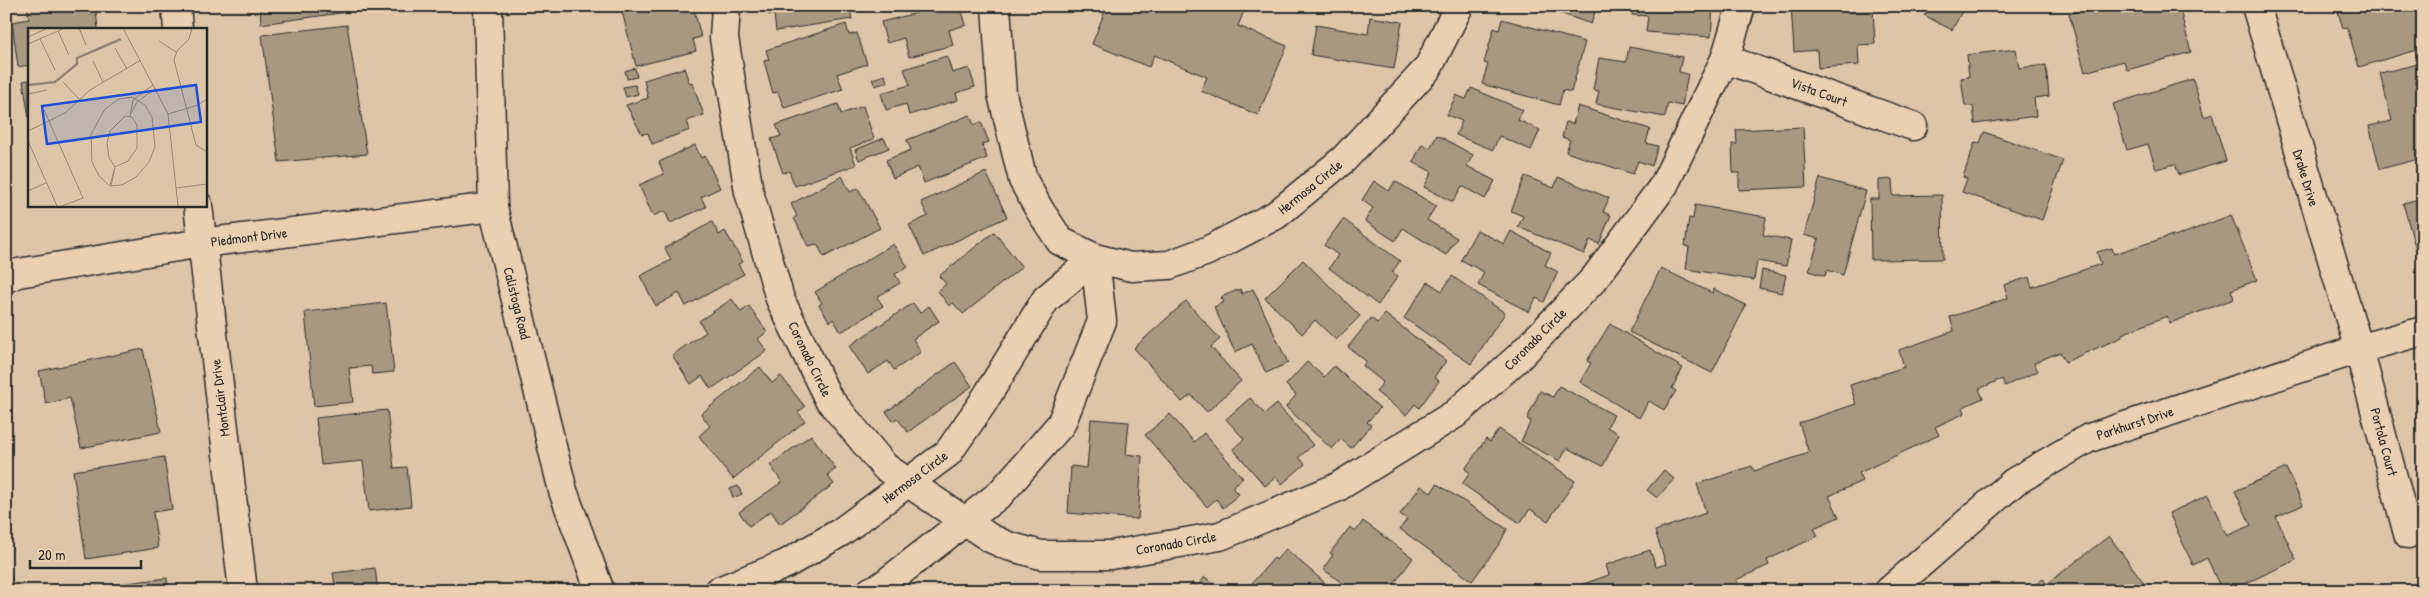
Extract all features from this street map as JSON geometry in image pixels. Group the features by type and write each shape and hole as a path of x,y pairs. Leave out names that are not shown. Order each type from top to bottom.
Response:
{"street":[{"path":"176,6 178,28"},
{"name":"Calistoga Road","path":"488,6 493,207 563,491 600,591"},
{"name":"Coronado Circle","path":"726,6 724,38 749,192 780,299 828,398 885,467 964,522 1008,546 1041,555 1111,555 1220,536 1336,488 1454,414 1520,356 1594,279 1664,185 1725,59 1741,6"},
{"name":"Hermosa Circle","path":"996,6 1002,94 1024,180 1038,209 1060,241 1095,258 1131,267 1169,265 1207,251 1276,214 1344,159 1428,68 1459,6"},
{"name":"Drake Drive","path":"2256,6 2359,349"},
{"name":"Vista Court","path":"1725,59 1913,126"},
{"name":"Montclair Drive","path":"198,206 243,591"},
{"name":"Piedmont Drive","path":"6,278 18,274 202,243 493,207"},
{"path":"872,591 882,586 1000,494 1060,424 1102,322 1095,258"},
{"name":"Hermosa Circle","path":"719,591 786,564 841,532 909,484 948,453 982,404 1046,299 1095,258"},
{"name":"Parkhurst Drive","path":"1888,591 2014,482 2088,438 2359,349 2423,331"},
{"name":"Portola Court","path":"2359,349 2408,534"}],"building":[{"path":"27,6 104,6 105,9 96,11 98,28 28,28 28,65 18,67 12,22 29,19"},
{"path":"260,6 354,6 355,11 261,24"},
{"path":"629,6 693,6 701,37 693,39 696,51 636,66 621,8"},
{"path":"767,6 849,6 852,19 776,31 774,15 769,15"},
{"path":"915,6 961,7 966,25 949,30 953,45 909,57 904,38 887,43 881,22 917,13"},
{"path":"1107,6 1246,6 1238,26 1287,46 1258,115 1201,91 1207,77 1154,55 1149,67 1092,44"},
{"path":"1540,6 1597,6 1591,24"},
{"path":"1633,6 1713,6 1711,37 1646,32 1648,16 1632,15"},
{"path":"1791,6 1850,6 1850,12 1873,10 1875,44 1858,45 1859,65 1818,68 1817,50 1794,52"},
{"path":"1914,6 1965,6 1952,30 1924,15 1927,13"},
{"path":"2097,6 2179,6 2191,52 2127,70 2124,61 2085,72 2069,14"},
{"path":"2336,6 2379,6 2380,9 2389,6 2423,6 2423,48 2359,67 2347,27 2343,28"},
{"path":"1370,17 1402,22 1394,69 1311,55 1316,25 1368,34"},
{"path":"1502,19 1585,42 1571,92 1563,90 1559,105 1482,84 1488,64 1484,63 1494,28 1499,30"},
{"path":"846,24 849,35 857,33 867,64 837,74 843,89 784,108 778,92 773,93 764,61 769,60 766,50"},
{"path":"347,25 367,154 279,162 262,35"},
{"path":"1629,47 1682,57 1679,72 1688,74 1682,106 1668,103 1665,117 1596,104 1599,91 1593,90 1599,58 1626,62"},
{"path":"2016,49 2019,68 2046,65 2049,96 2034,98 2036,116 1975,124 1973,106 1965,106 1961,78 1969,77 1967,55"},
{"path":"947,56 952,73 969,68 975,87 956,93 958,100 909,115 906,104 886,110 881,93 910,85 904,69"},
{"path":"2423,63 2423,158 2380,169 2369,126 2392,121 2380,73"},
{"path":"635,68 637,77 627,79 625,71"},
{"path":"684,68 704,115 687,121 690,130 652,144 648,133 642,134 626,105 648,98 644,80"},
{"path":"885,75 887,82 875,86 872,79"},
{"path":"2193,79 2204,117 2212,114 2226,161 2179,175 2175,164 2156,169 2148,144 2127,150 2113,104"},
{"path":"28,80 28,112 23,81"},
{"path":"635,85 638,94 626,97 623,87"},
{"path":"1471,88 1523,110 1518,120 1540,130 1531,150 1499,136 1493,150 1456,135 1462,121 1447,115 1456,95 1466,99"},
{"path":"838,104 841,114 863,106 874,139 850,148 856,165 795,186 789,171 783,173 771,139 781,136 776,125"},
{"path":"1578,106 1650,129 1646,143 1658,146 1652,166 1638,161 1633,174 1566,152 1570,140 1562,137 1566,122 1573,124"},
{"path":"970,115 974,125 981,122 989,142 982,144 987,158 924,183 918,167 893,178 886,160 911,150 907,140"},
{"path":"1803,127 1806,187 1739,190 1739,173 1733,173 1732,144 1737,144 1736,130"},
{"path":"1984,132 2063,160 2042,220 1962,192 1967,179 1963,177 1975,142 1980,143"},
{"path":"1437,135 1473,155 1467,166 1495,181 1485,199 1462,186 1453,202 1424,187 1432,172 1413,162 1422,144 1430,148"},
{"path":"884,138 889,148 859,160 855,150"},
{"path":"695,145 701,158 705,156 720,188 701,197 706,207 670,223 665,211 653,216 639,185 664,174 659,162"},
{"path":"986,172 1007,217 924,256 909,225 928,216 921,202"},
{"path":"842,176 850,192 858,188 880,228 824,257 817,244 808,246 794,218 797,216 791,204"},
{"path":"1525,176 1554,188 1558,177 1609,198 1603,212 1611,215 1599,244 1590,240 1584,254 1518,227 1523,216 1511,211"},
{"path":"1820,178 1866,191 1843,275 1827,270 1825,276 1809,271 1819,239 1804,235"},
{"path":"1892,179 1893,196 1942,195 1943,259 1871,260 1870,199 1879,199 1879,180"},
{"path":"1374,181 1389,191 1395,181 1436,206 1427,220 1457,238 1446,255 1403,228 1395,241 1365,221 1373,208 1362,200"},
{"path":"2423,198 2423,248 2416,250 2403,203"},
{"path":"1695,205 1766,217 1763,235 1791,240 1786,266 1757,261 1754,280 1686,269 1689,247 1685,246 1689,218 1693,219"},
{"path":"2231,215 2257,280 2231,290 2234,299 2170,323 2167,316 2122,334 2122,337 2065,362 2060,352 2034,363 2038,371 2005,386 2002,379 1979,389 1983,398 1963,407 1965,413 1935,427 1939,435 1859,473 1862,481 1829,496 1839,517 1814,528 1818,536 1767,560 1769,565 1736,580 1741,591 1563,591 1609,575 1606,565 1650,550 1656,567 1666,564 1655,531 1706,513 1697,484 1752,466 1754,471 1809,453 1799,423 1856,404 1850,385 1904,367 1899,350 1954,331 1950,317 2008,298 2004,285 2029,277 2032,287 2101,264 2097,252 2112,248 2114,254 2173,235 2172,238"},
{"path":"1343,219 1400,261 1392,272 1398,276 1378,305 1329,268 1338,255 1324,245"},
{"path":"712,222 719,235 725,231 743,262 738,264 744,274 686,306 679,293 656,306 640,276 671,260 665,248"},
{"path":"1477,230 1504,244 1511,231 1551,253 1545,265 1558,272 1544,302 1536,298 1529,312 1478,285 1484,272 1461,260"},
{"path":"994,232 1022,267 963,314 953,303 949,306 938,291 946,284 939,276"},
{"path":"893,244 908,267 895,274 900,283 877,297 883,306 841,332 833,319 830,322 819,305 822,303 815,292"},
{"path":"1303,260 1360,316 1336,340 1315,320 1302,334 1265,298"},
{"path":"1661,268 1712,293 1714,289 1746,305 1712,373 1629,332"},
{"path":"1762,270 1786,275 1782,293 1759,288"},
{"path":"1452,276 1505,313 1471,364 1404,318 1428,282 1442,291"},
{"path":"1240,289 1242,294 1253,289 1288,363 1266,373 1252,344 1235,352 1214,307 1224,302 1221,297"},
{"path":"732,299 741,312 749,306 767,332 758,339 767,351 711,389 702,376 691,384 672,355 706,332 699,321"},
{"path":"1186,301 1220,339 1211,347 1241,381 1207,412 1191,395 1182,402 1134,348"},
{"path":"386,303 394,372 372,374 371,366 349,368 353,402 314,406 305,312"},
{"path":"913,303 920,313 929,306 939,321 913,339 921,352 894,370 888,361 868,374 849,346"},
{"path":"1385,314 1446,361 1434,377 1439,381 1419,408 1415,404 1406,415 1376,392 1383,382 1363,366 1366,361 1348,347 1371,318 1377,323"},
{"path":"1610,324 1683,368 1672,388 1676,391 1664,410 1649,401 1639,418 1580,382 1591,363 1587,361"},
{"path":"143,349 161,432 81,448 70,398 46,404 39,371"},
{"path":"955,362 972,386 908,432 897,418 893,421 886,412"},
{"path":"1307,362 1324,377 1334,366 1380,408 1367,422 1371,425 1351,448 1341,439 1332,449 1286,407 1296,395 1286,385"},
{"path":"760,367 772,383 781,376 805,407 798,412 805,421 733,479 699,436 710,426 701,414"},
{"path":"1559,386 1614,415 1607,427 1619,434 1603,466 1567,448 1560,461 1521,441 1531,421 1527,419 1540,391 1553,397"},
{"path":"1250,398 1265,414 1277,404 1313,445 1299,457 1305,464 1282,484 1276,477 1265,486 1233,449 1244,439 1226,419"},
{"path":"387,410 394,468 407,467 411,506 369,511 363,461 321,465 316,418"},
{"path":"1170,414 1194,442 1204,433 1243,478 1232,487 1239,494 1223,508 1216,499 1207,507 1145,435"},
{"path":"1091,419 1129,422 1126,454 1142,456 1138,519 1068,513 1071,466 1087,468"},
{"path":"1499,429 1575,481 1548,521 1530,509 1520,523 1462,484 1470,473 1465,469 1486,439 1490,442"},
{"path":"811,435 836,469 827,475 834,484 780,524 771,511 749,526 739,512 782,482 770,465"},
{"path":"6,455 9,479 6,480"},
{"path":"164,457 172,509 153,512 158,548 86,559 73,471"},
{"path":"2286,468 2303,505 2276,517 2296,560 2229,591 2222,591 2207,558 2193,565 2169,513 2208,495 2227,536 2251,525 2235,491"},
{"path":"1664,470 1674,479 1657,498 1647,490"},
{"path":"1437,484 1507,529 1500,543 1472,581 1400,529 1407,519 1400,514 1421,486 1431,493"},
{"path":"738,486 742,494 733,498 730,489"},
{"path":"1363,521 1413,558 1389,591 1353,591 1323,569 1333,555 1330,553 1350,527 1356,531"},
{"path":"2109,536 2144,583 2134,591 2027,591 2043,579 2047,584"},
{"path":"1286,549 1333,591 1255,591 1258,587 1252,583 1274,558 1276,560"},
{"path":"375,568 378,591 336,591 333,573"},
{"path":"1205,577 1222,591 1185,591 1193,582 1197,586"},
{"path":"167,578 168,591 95,591 95,587"}]}
